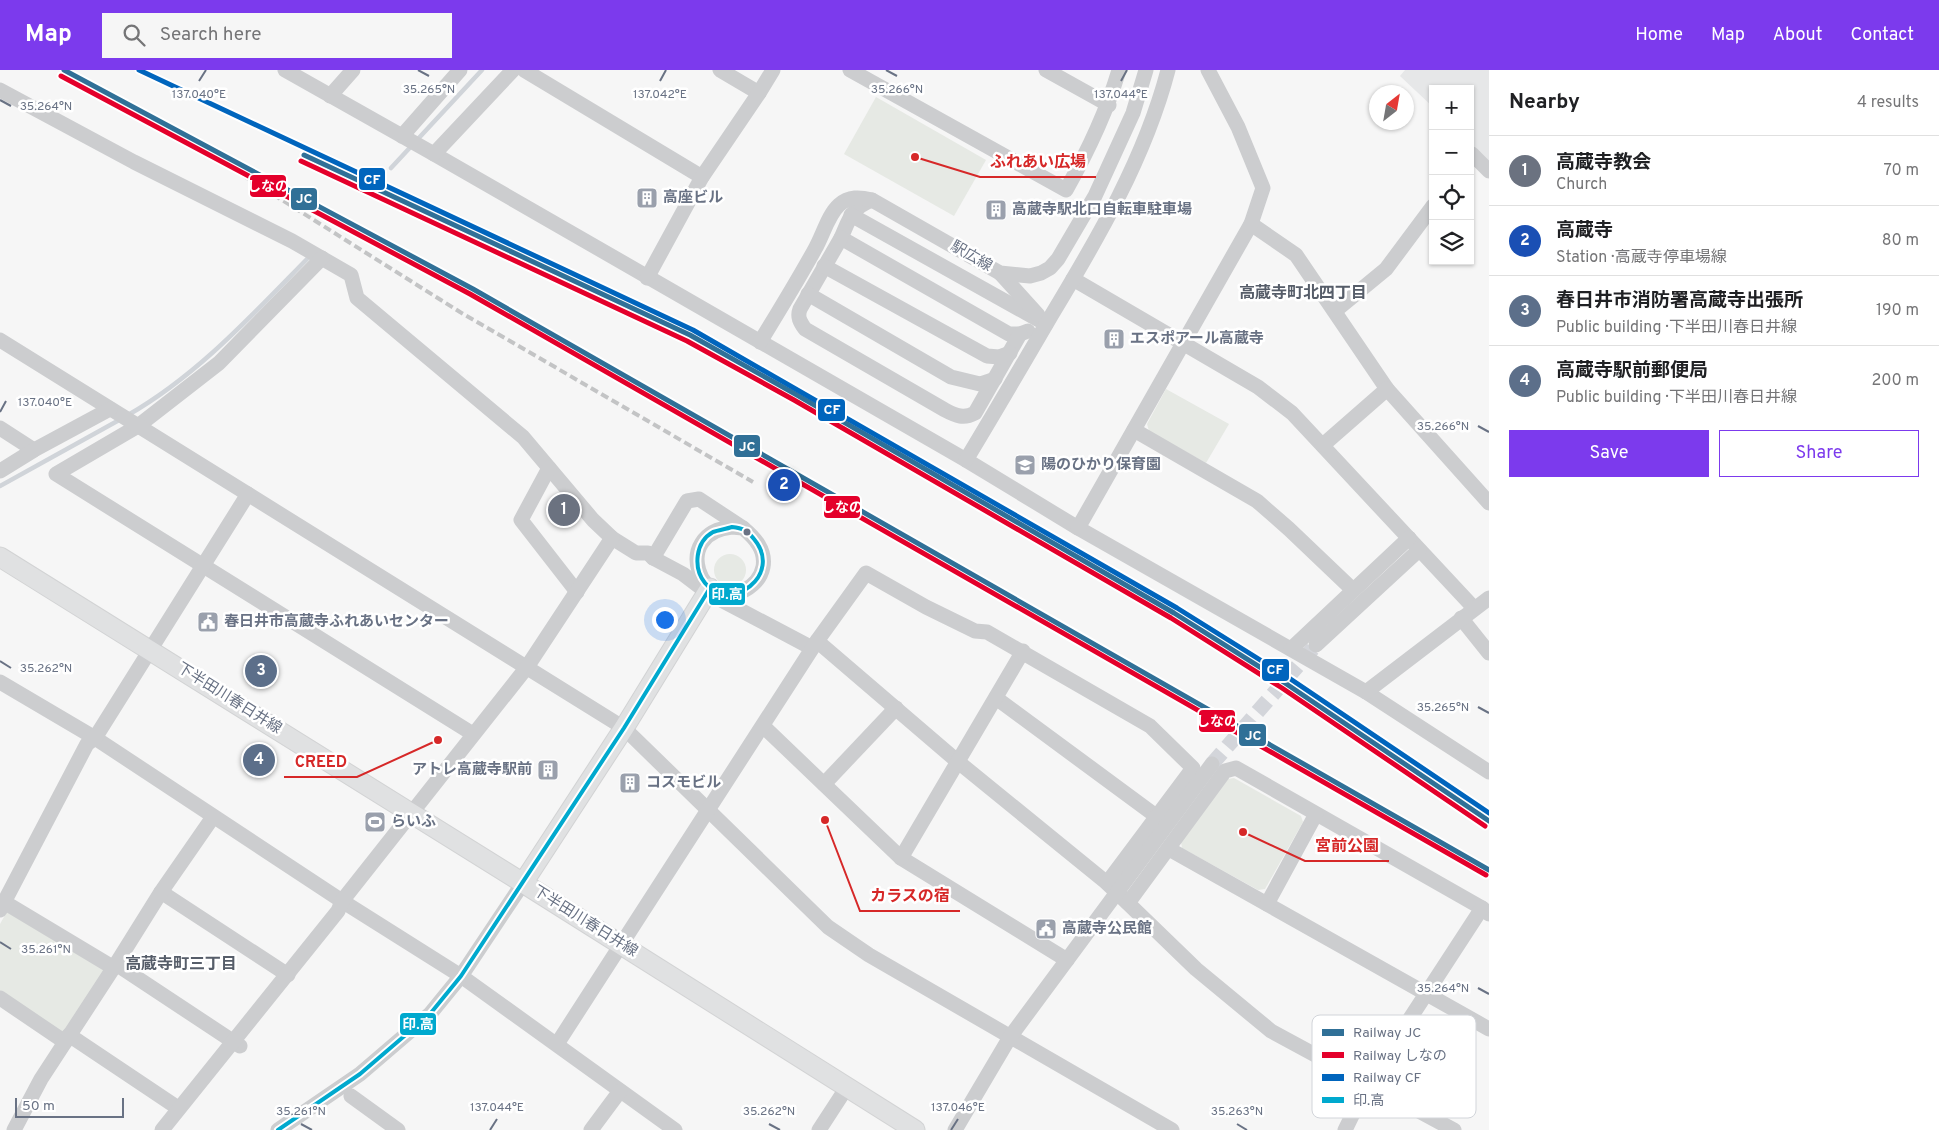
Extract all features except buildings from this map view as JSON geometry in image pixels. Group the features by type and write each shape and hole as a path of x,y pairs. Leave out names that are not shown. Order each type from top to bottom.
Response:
{"main road":[{"name":"下半田川春日井線","path":"0,557 523,882 915,1130"},
{"path":"523,882 624,728 709,590"}],"street":[{"path":"285,70 966,460 1078,528 1366,692 1489,772"},
{"path":"330,96 353,70"},
{"path":"434,154 513,70"},
{"path":"524,70 702,176"},
{"path":"720,70 759,93"},
{"path":"647,278 702,176 759,93 772,70"},
{"path":"850,70 1066,190 1088,150 1109,105 1120,70"},
{"path":"1046,70 1109,105"},
{"name":"駅広線","path":"760,342 839,205 853,197 872,200 1000,273 1030,276 1045,271 1058,259 1095,196 1133,113 1146,70"},
{"path":"966,460 1074,279 1123,189 1144,144 1168,70"},
{"path":"1078,528 1251,224 1263,188 1238,127 1208,70"},
{"path":"409,140 453,74"},
{"path":"0,90 134,162 292,241 351,275 357,298 522,437 593,520 612,538 636,553 648,553 653,558 709,590 815,644 896,708 1111,887 1196,969 1271,1030 1312,1052"},
{"path":"1474,156 1489,171"},
{"path":"872,200 857,207 851,215 841,238 808,294 798,315 804,329 885,377 955,415 968,417 975,413 1020,334"},
{"path":"1335,311 1386,269 1429,211"},
{"path":"851,215 1046,324"},
{"path":"1251,224 1296,255 1387,389 1489,504"},
{"path":"841,238 1009,334 1020,334 1046,324"},
{"path":"322,258 219,363 138,426 56,474 473,734"},
{"path":"824,266 987,356 999,357 1010,353"},
{"path":"1000,273 1046,324"},
{"path":"1074,279 1258,386 1292,413 1474,608"},
{"path":"808,294 951,377 980,384 995,379"},
{"path":"0,340 624,728 828,927 869,955 1172,1130"},
{"path":"1323,445 1387,389"},
{"path":"0,471 34,450 110,409"},
{"path":"0,428 34,450"},
{"path":"1134,430 1257,501 1353,590"},
{"path":"549,468 521,520 577,592"},
{"path":"237,1044 115,966 2,906 87,744 95,738 248,494"},
{"path":"653,558 687,501 699,499 744,528 760,545 763,555 763,567 760,577 743,592 732,594 709,590 697,565 698,549 712,533 722,528 744,528"},
{"path":"162,1130 178,1108 237,1044 338,912 342,901 527,667 612,538"},
{"path":"1291,649 1408,538"},
{"path":"1316,645 1419,550"},
{"path":"557,1044 815,644 866,573 975,632 987,632 1023,651 1150,726 1193,768 1156,816 1067,960 1010,1037 955,1130"},
{"path":"1366,692 1489,598"},
{"path":"1461,618 1489,653"},
{"path":"901,858 1023,651"},
{"path":"0,682 95,738 342,901 461,976 675,1130"},
{"path":"996,698 1156,816"},
{"path":"824,784 896,708"},
{"path":"763,726 901,858 1067,960"},
{"path":"1111,887 1212,764"},
{"path":"1128,903 1226,770 1236,768 1486,911 1414,1015"},
{"path":"1267,904 1316,814"},
{"path":"14,1130 41,1079 67,1038 161,892 213,817"},
{"path":"1169,849 1465,1015"},
{"path":"278,1130 360,1074 430,1014 461,976 523,882"},
{"path":"161,892 288,975"},
{"path":"0,998 178,1108"},
{"path":"1476,1022 1489,1029"},
{"path":"819,1130 847,1087"},
{"path":"591,1130 620,1090"},
{"path":"351,1096 398,1130"},
{"path":"1345,1130 1351,1118"},
{"path":"1432,1118 1454,1130"}],"shaded area":[{"path":"1405,70 1489,70 1489,162 1474,148 1474,85 1429,85 1429,103 1414,89 1414,85 1410,85 1400,76"},
{"path":"876,97 986,160 954,216 844,154"},
{"path":"1166,389 1229,424 1206,463 1149,431 1147,424"},
{"path":"730,554 736,555 741,559 745,564 745,576 741,581 736,585 730,586 724,585 719,581 715,576 714,570 715,564 719,559 724,555"},
{"path":"1234,778 1301,816 1303,822 1265,889 1258,890 1182,848 1181,842 1228,779"},
{"path":"9,908 107,967 67,1034 59,1035 0,995 0,924"}],"waterway":[{"path":"391,168 482,70"},
{"path":"128,415 178,381 224,342 309,257"},
{"path":"0,486 121,419"}],"tunnel":[{"path":"1212,764 1316,645"}],"railway":[{"path":"131,105 460,312 753,482"}],"rail line":[{"name":"JC","path":"64,70 473,289 1489,870"},
{"name":"CF","path":"139,70 693,330 1177,608 1289,678 1489,813"},
{"name":"しなの","path":"61,76 470,294 1486,875"},
{"name":"JC","path":"304,155 690,335 797,395 1174,613 1285,683 1489,821"},
{"name":"しなの","path":"301,161 687,341 794,400 1171,618 1282,688 1485,826"}],"transit line":[{"name":"印.高","path":"732,527 745,530 750,534 762,552 763,565 758,577 750,586 739,592 727,594 716,591 705,583 699,570 698,556 702,542 707,536 713,532 732,527"},
{"name":"印.高","path":"278,1130 360,1074 430,1014 461,976 624,728 710,588"}],"place":[{"name":"ふれあい広場","path":"915,157"},
{"name":"高座ビル","path":"647,198"},
{"name":"高蔵寺駅北口自転車駐車場","path":"996,210"},
{"name":"エスポアール高蔵寺","path":"1114,339"},
{"name":"陽のひかり保育園","path":"1025,465"},
{"name":"高蔵寺","path":"784,485"},
{"name":"高蔵寺教会","path":"564,510"},
{"name":"春日井市高蔵寺ふれあいセンター","path":"208,622"},
{"name":"春日井市消防署高蔵寺出張所","path":"261,671"},
{"name":"CREED","path":"438,740"},
{"name":"高蔵寺駅前郵便局","path":"259,760"},
{"name":"アトレ高蔵寺駅前","path":"548,770"},
{"name":"コスモビル","path":"630,783"},
{"name":"カラスの宿","path":"825,820"},
{"name":"らいふ","path":"375,822"},
{"name":"宮前公園","path":"1243,832"},
{"name":"高蔵寺公民館","path":"1046,929"}],"district":[{"name":"高蔵寺町北四丁目","path":"1303,294"},
{"name":"高蔵寺町三丁目","path":"181,965"}]}
